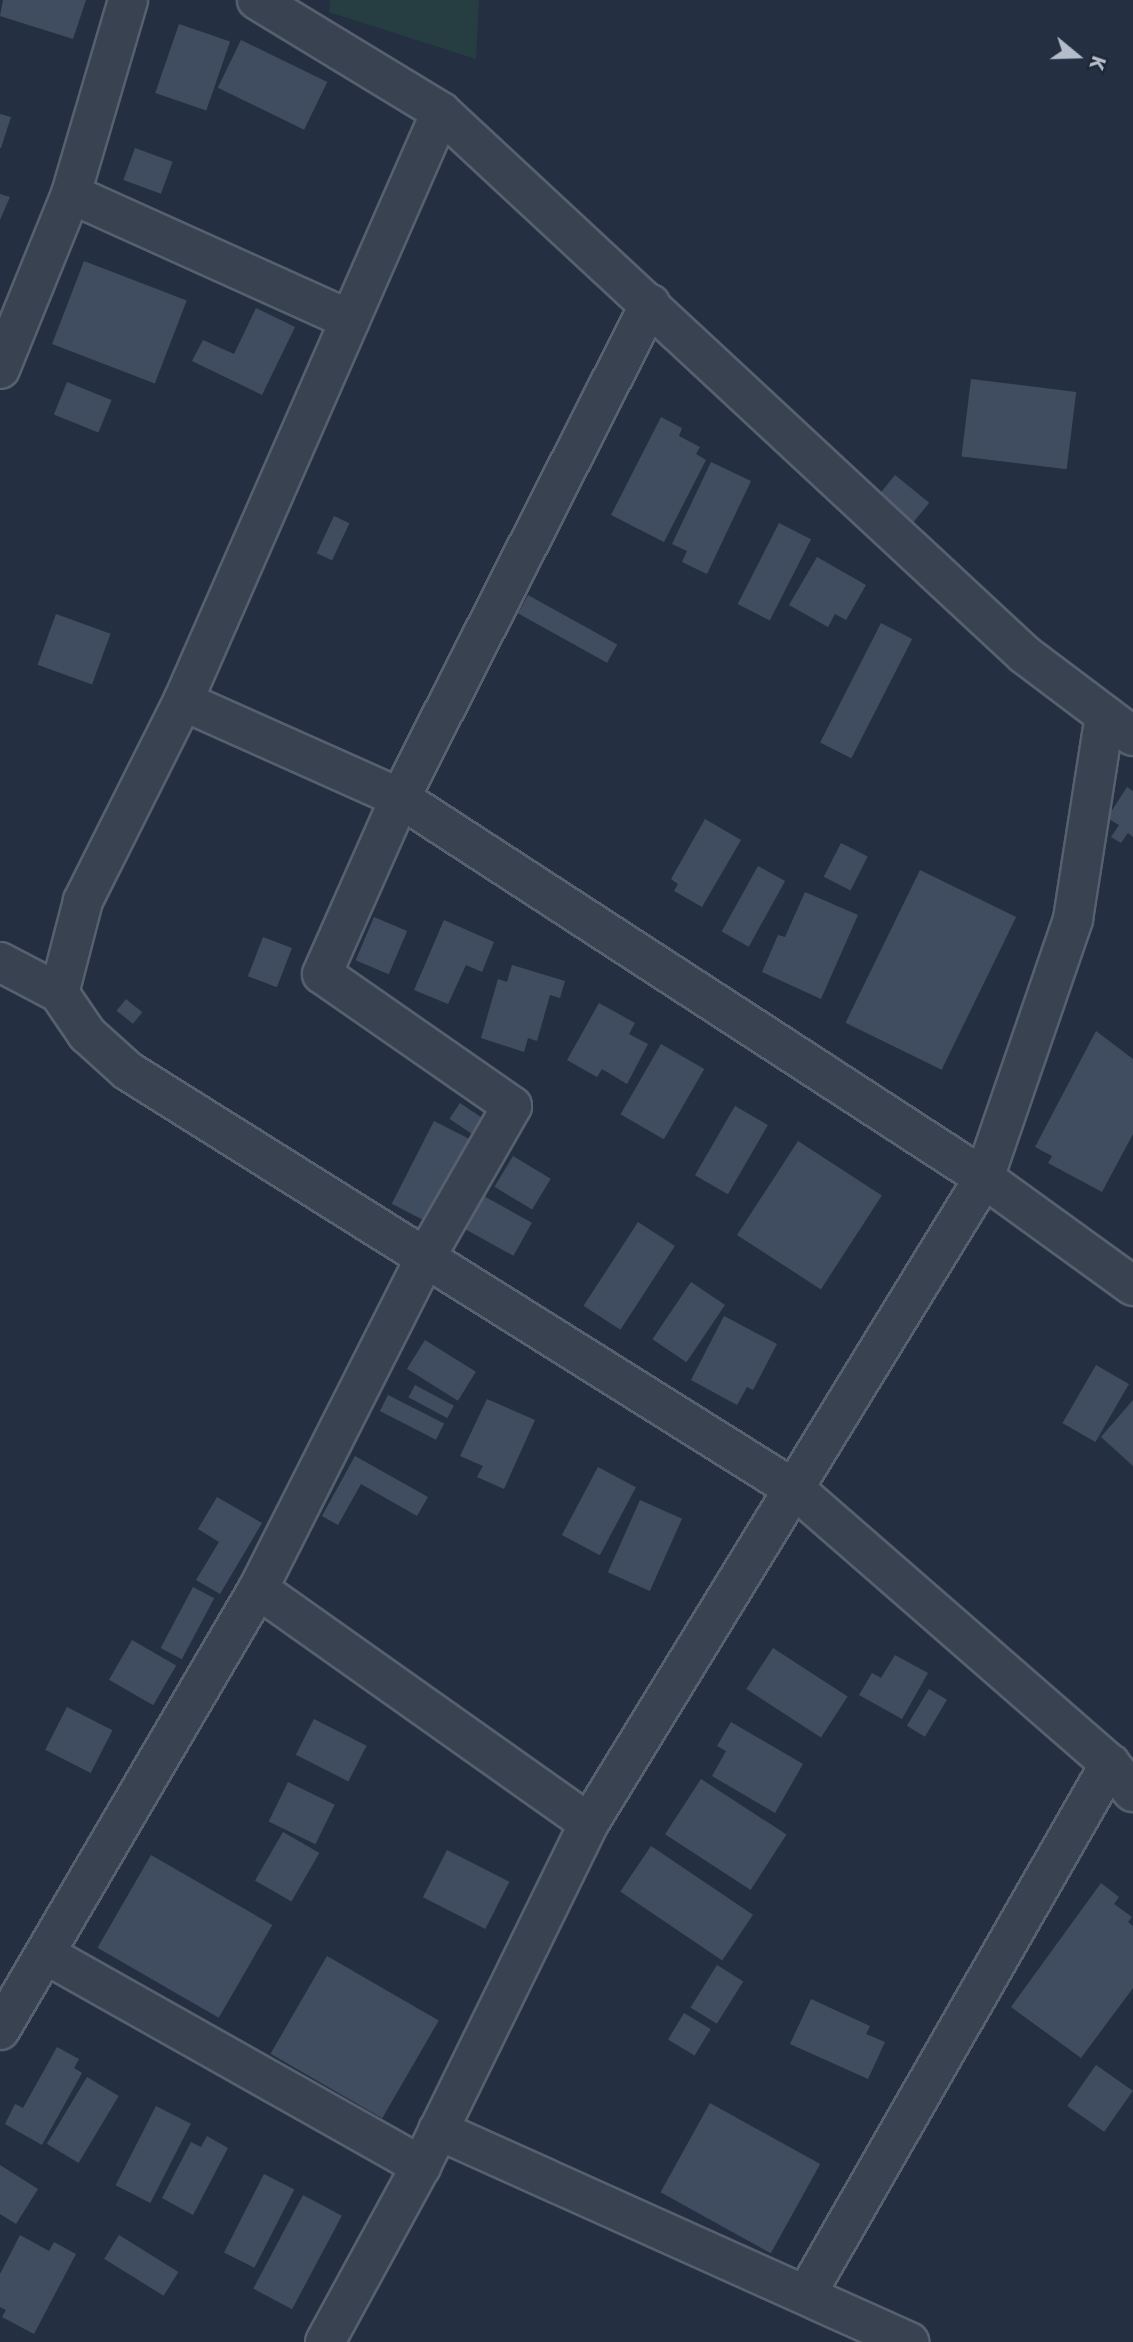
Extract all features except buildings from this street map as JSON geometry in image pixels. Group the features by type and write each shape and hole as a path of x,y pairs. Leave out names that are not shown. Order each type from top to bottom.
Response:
{"street":[{"path":"0,369 71,194 128,0"},
{"path":"257,0 441,112 1024,654 1119,726 1073,919 984,1178 797,1490 589,1823 421,2165 325,2342"},
{"path":"60,993 83,901 183,701 441,112"},
{"path":"71,194 350,320"},
{"path":"0,2030 258,1589 425,1258 512,1106 322,974 400,798 650,304"},
{"path":"183,701 400,798 984,1178 1133,1286"},
{"path":"0,962 60,993 87,1034 128,1071 797,1490 1122,1778 807,2293"},
{"path":"258,1589 589,1823"},
{"path":"46,1954 421,2165"},
{"path":"438,2130 807,2293 909,2342"}],"green space":[{"path":"330,0 479,0 476,59 329,12"}]}
